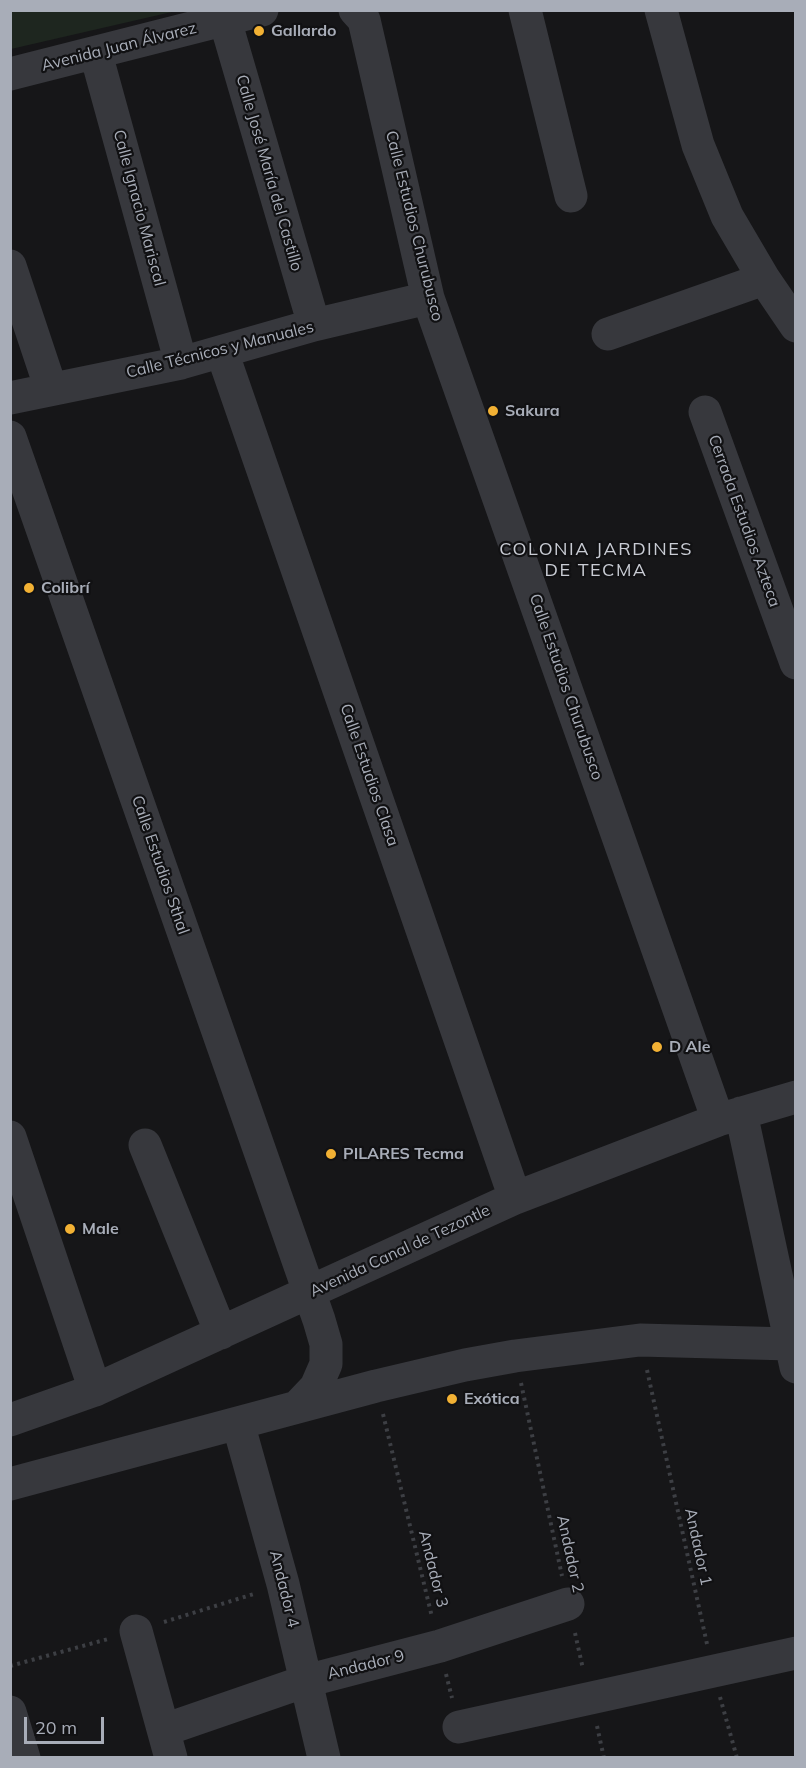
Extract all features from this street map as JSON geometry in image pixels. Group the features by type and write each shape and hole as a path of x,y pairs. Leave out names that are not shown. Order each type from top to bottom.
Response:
{"street":[{"name":"Avenida Juan Álvarez","path":"10,75 262,10"},
{"name":"Calle Estudios Churubusco","path":"355,10 364,20 428,298 730,1117 793,1355"},
{"path":"525,10 571,196"},
{"path":"661,10 698,145 727,216 764,279 792,315"},
{"name":"Calle José María del Castillo","path":"225,20 314,326"},
{"name":"Calle Ignacio Mariscal","path":"96,54 181,363"},
{"path":"10,267 51,389"},
{"path":"608,334 764,279"},
{"name":"Calle Técnicos y Manuales","path":"10,398 181,363 314,326 428,298"},
{"name":"Calle Estudios Clasa","path":"222,352 515,1198"},
{"name":"Cerrada Estudios Azteca","path":"705,412 795,663"},
{"name":"Calle Estudios Sthal","path":"10,437 326,1344 326,1364 316,1387 297,1407"},
{"name":"Avenida Canal de Tezontle","path":"10,1420 95,1390 515,1198 730,1117 795,1097"},
{"path":"10,1137 95,1390"},
{"path":"145,1144 220,1334"},
{"path":"10,1484 376,1386 465,1365 516,1356 640,1340 793,1355"},
{"name":"Andador 4","path":"238,1423 283,1584 324,1758"},
{"name":"Andador 9","path":"168,1744 306,1681 440,1646 568,1604"},
{"path":"136,1631 168,1744"},
{"path":"459,1727 795,1653"},
{"path":"10,1712 24,1758"}],"path":[{"name":"Andador 1","path":"640,1340 713,1671 737,1758"},
{"name":"Andador 2","path":"516,1356 568,1604 604,1758"},
{"name":"Andador 3","path":"376,1386 459,1727"}],"shaded area":[{"path":"11,10 176,10 176,11 11,49"}],"place":[{"name":"Gallardo","path":"259,31"},
{"name":"Sakura","path":"493,411"},
{"name":"Colibrí","path":"29,588"},
{"name":"D Ale","path":"657,1047"},
{"name":"PILARES Tecma","path":"331,1154"},
{"name":"Male","path":"70,1229"},
{"name":"Exótica","path":"452,1399"}],"district":[{"name":"COLONIA JARDINES DE TECMA","path":"596,560"}]}
